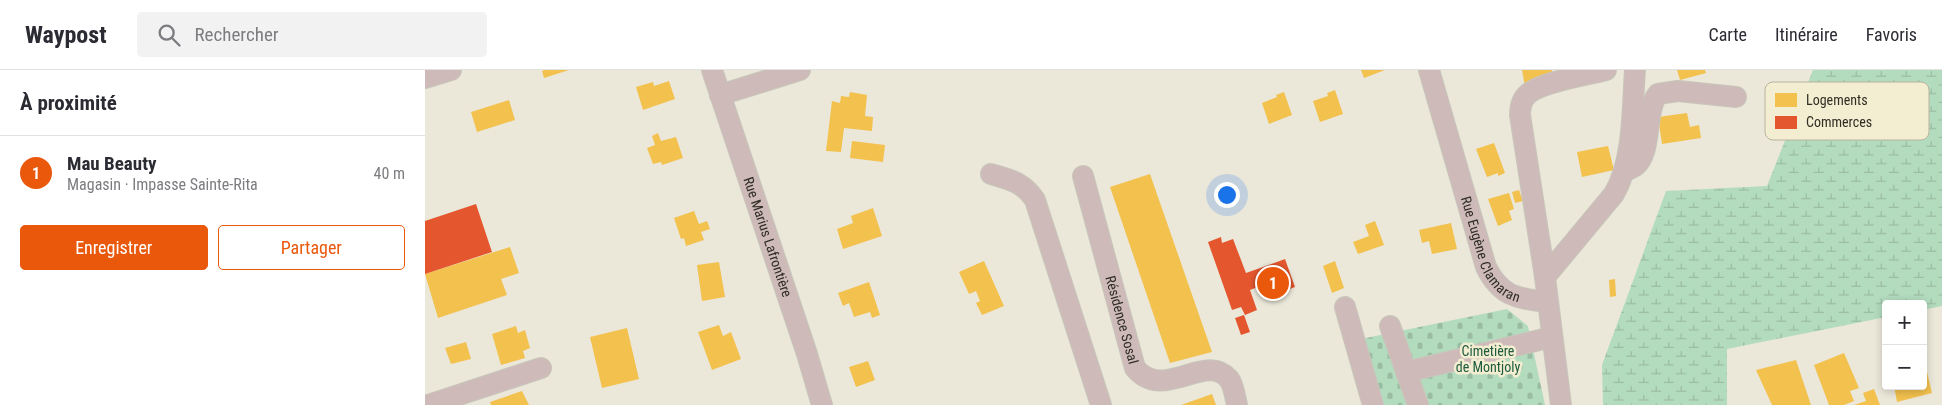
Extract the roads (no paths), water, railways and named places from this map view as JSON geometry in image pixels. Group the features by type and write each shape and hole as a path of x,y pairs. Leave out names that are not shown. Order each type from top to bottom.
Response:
{"street":[{"path":"425,78 451,70"},
{"name":"Rue Marius Lafrontière","path":"712,70 807,354 822,405"},
{"path":"720,95 800,70"},
{"name":"Rue Eugène Clamaran","path":"1429,70 1486,267 1494,282 1507,294 1547,302 1561,405"},
{"path":"1547,302 1545,277 1520,115 1521,105 1527,94 1541,87 1606,70"},
{"path":"1545,277 1614,194 1624,171 1628,154 1635,70"},
{"path":"1624,171 1636,166 1641,158 1647,139 1653,99 1658,94 1678,91 1736,97"},
{"path":"991,174 1027,188 1035,200 1101,405"},
{"name":"Résidence Sosal","path":"1083,176 1135,368 1144,377 1160,382 1203,371 1219,372 1232,385 1237,405"},
{"path":"1345,307 1373,405"},
{"path":"1390,326 1418,405"},
{"path":"1406,372 1552,337"},
{"path":"428,405 541,368"}],"place":[{"name":"Mau Beauty","path":"1273,283"}],"park label":[{"name":"Cimetière de Montjoly","path":"1488,360"}]}
